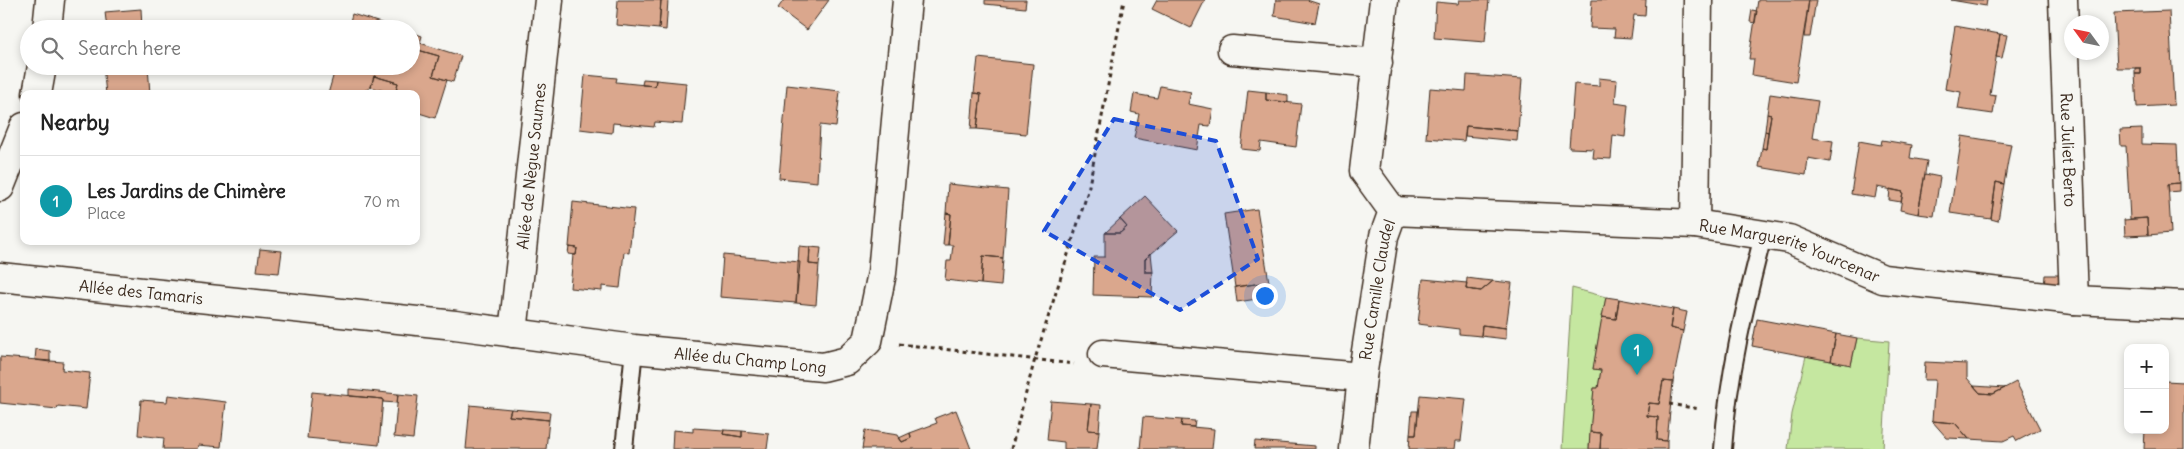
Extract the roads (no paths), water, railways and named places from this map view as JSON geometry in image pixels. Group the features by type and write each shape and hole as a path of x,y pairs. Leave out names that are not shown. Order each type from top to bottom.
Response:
{"street":[{"path":"49,20 50,0"},
{"name":"Allée de Nègue Saumes","path":"514,333 549,0"},
{"name":"Allée du Champ Long","path":"284,307 514,333 634,349 822,367 847,361 868,341 882,273 906,0"},
{"name":"Rue Camille Claudel","path":"1354,449 1362,377 1384,236 1393,211 1364,171 1384,0"},
{"path":"1694,224 1698,0"},
{"name":"Rue Juliet Berto","path":"2063,0 2074,300"},
{"path":"1232,50 1378,63"},
{"path":"38,90 40,75"},
{"path":"0,187 20,137"},
{"name":"Rue Marguerite Yourcenar","path":"1393,211 1694,224 1789,239 1883,279 2074,300 2184,305"},
{"name":"Allée des Tamaris","path":"0,277 284,307"},
{"name":"Rue Camille Claudel","path":"1103,354 1362,377"}],"lane":[{"path":"1723,449 1726,414 1742,318 1764,236"},
{"path":"624,449 634,349"}],"place":[{"name":"Les Jardins de Chimère","path":"1637,375"}]}
